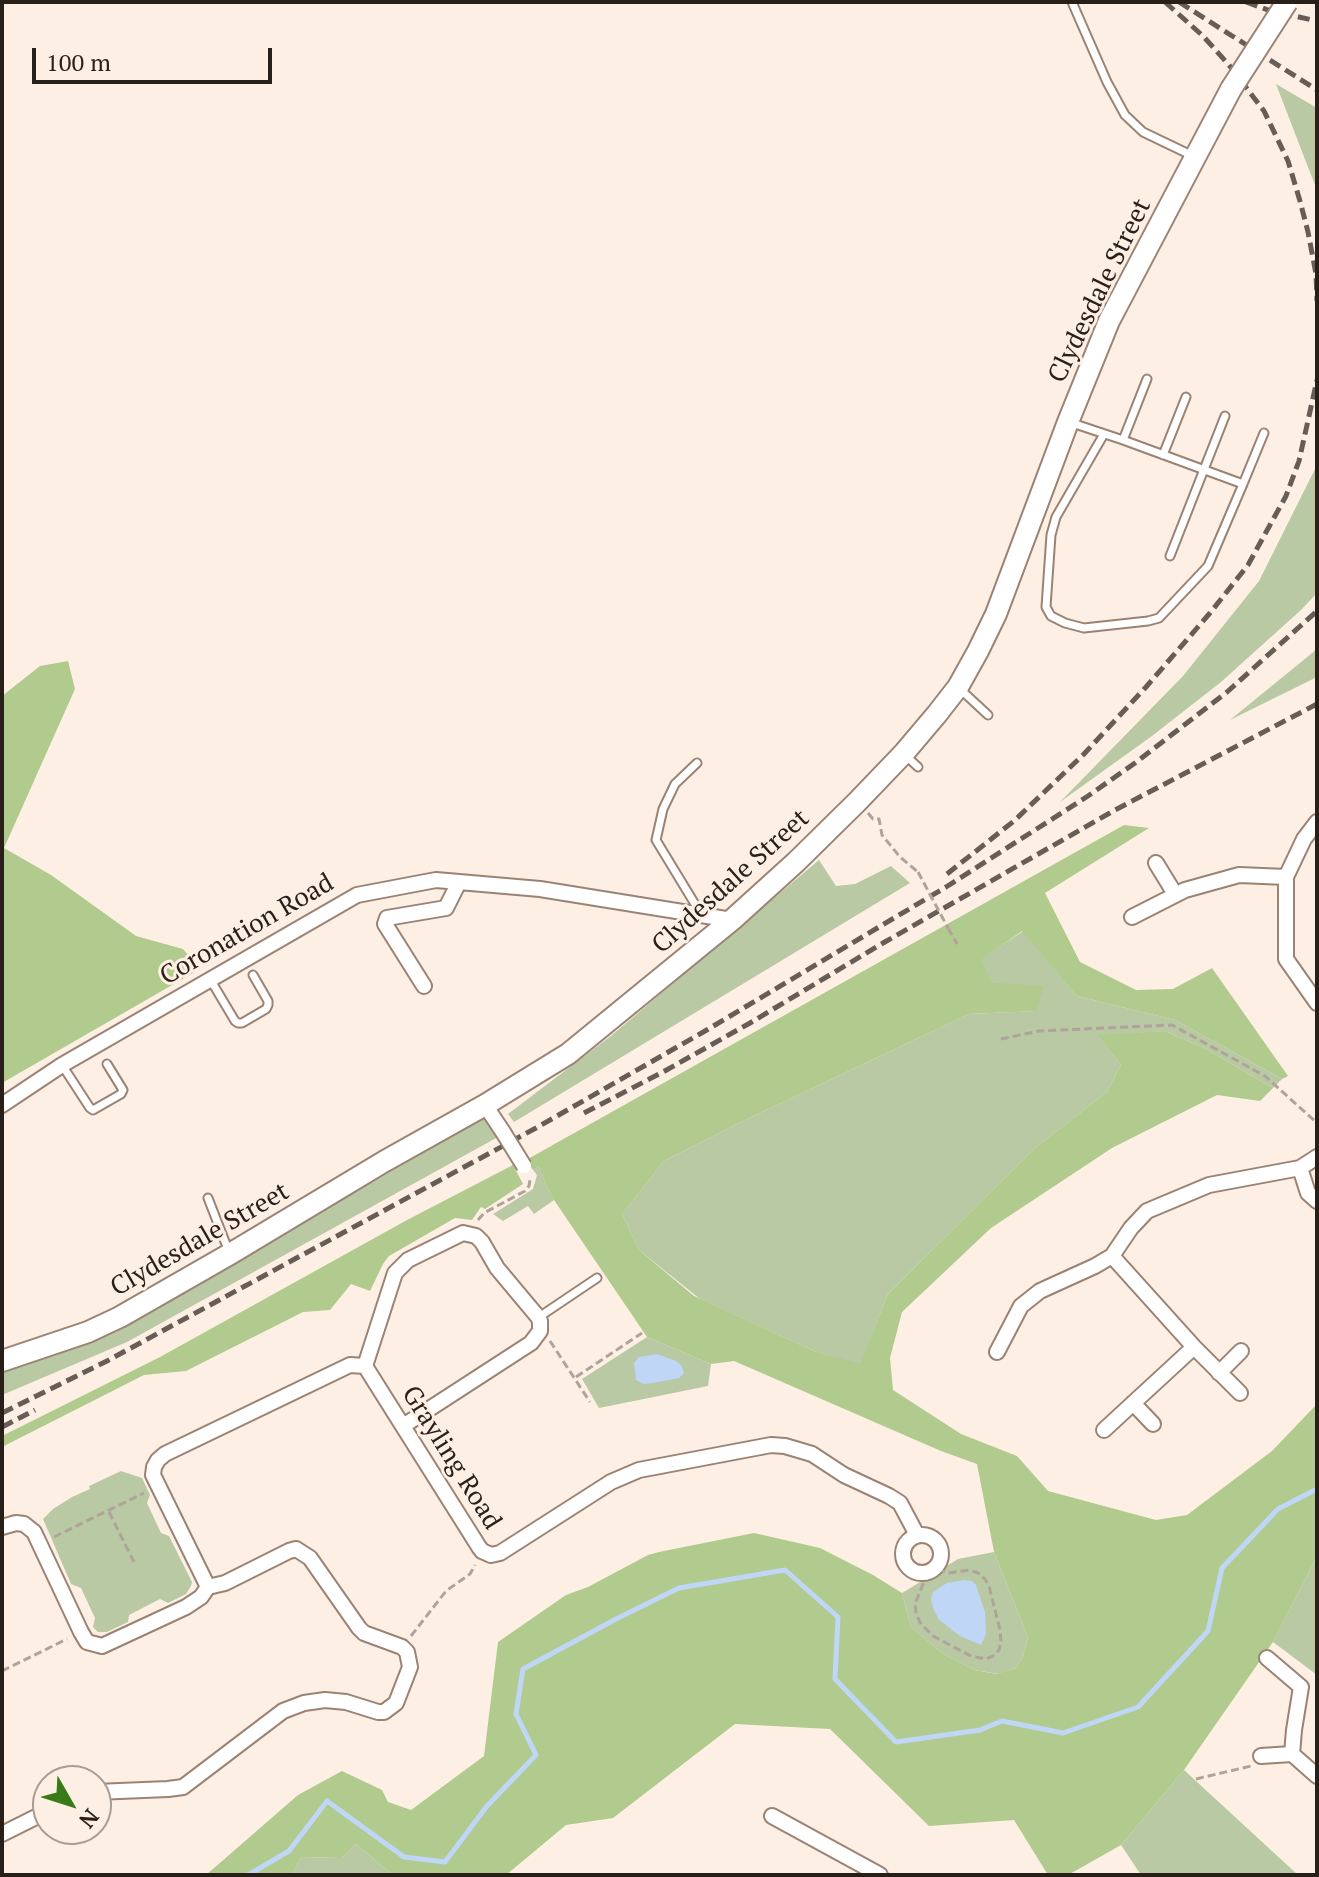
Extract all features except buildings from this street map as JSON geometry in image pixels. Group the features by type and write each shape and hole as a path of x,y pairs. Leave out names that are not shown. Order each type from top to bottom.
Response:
{"main road":[{"name":"Clydesdale Street","path":"2,1361 88,1332 120,1317 568,1054 732,920 857,802 911,760 958,687 996,614 1109,321 1231,89 1287,2"}],"street":[{"path":"1317,822 1304,839 1286,877 1286,959 1317,1003"},
{"path":"1156,863 1175,894"},
{"path":"1132,917 1185,890 1239,875 1286,877"},
{"name":"Coronation Road","path":"2,1105 62,1065 357,895 436,880 540,889 732,920"},
{"path":"424,986 385,924 387,918 446,908 459,882"},
{"path":"485,1105 524,1166"},
{"path":"997,1352 1021,1306 1040,1291 1112,1256 1147,1211 1209,1185 1300,1168 1317,1157"},
{"path":"1300,1168 1308,1193 1317,1201"},
{"path":"208,1587 153,1475 154,1467 165,1454 350,1365 365,1366 395,1273 408,1260 455,1236 469,1233 482,1242 497,1268 538,1317 538,1335 531,1343 403,1426"},
{"path":"1112,1256 1240,1393"},
{"path":"1104,1430 1194,1347"},
{"path":"1219,1373 1241,1351"},
{"name":"Grayling Road","path":"365,1366 482,1551 491,1555 500,1553 611,1482 639,1470 771,1445 812,1454 844,1475 900,1503 917,1535 930,1536 939,1545 941,1557 932,1570"},
{"path":"1133,1403 1153,1424"},
{"path":"2,1527 24,1524 34,1532 87,1642 102,1646 186,1607 201,1597 208,1587 225,1583 296,1549 310,1558 364,1633 402,1647 407,1652 410,1667 391,1709 378,1712 346,1702 325,1700 304,1703 283,1711 183,1787 112,1791"},
{"path":"917,1535 904,1547 903,1560 917,1573 932,1570"},
{"path":"1267,1658 1301,1687 1292,1754"},
{"path":"1261,1756 1292,1754 1317,1776"},
{"path":"772,1816 880,1875"},
{"path":"2,1834 32,1819"}],"lane":[{"path":"1072,2 1125,115 1143,132 1195,157"},
{"path":"1123,440 1147,379"},
{"path":"1163,455 1186,397"},
{"path":"1170,556 1225,416"},
{"path":"1068,422 1243,484"},
{"path":"1104,434 1056,517 1051,535 1046,607 1051,616 1084,628 1159,618 1208,566 1264,433"},
{"path":"958,687 988,715"},
{"path":"697,763 675,784 663,809 656,840 701,914"},
{"path":"210,979 235,1021 242,1023 268,1005 253,975"},
{"path":"62,1065 93,1110 123,1090 107,1064"},
{"path":"208,1198 230,1254"},
{"path":"538,1317 597,1278"}],"path":[{"path":"857,802 873,819 879,819 882,835 900,857 918,872 957,944"},
{"path":"1001,1039 1039,1031 1172,1025 1265,1076 1317,1123"},
{"path":"469,1233 484,1213 525,1191 531,1181 524,1166"},
{"path":"575,1378 642,1333"},
{"path":"538,1335 549,1339 590,1402"},
{"path":"40,1544 158,1486"},
{"path":"108,1510 134,1562"},
{"path":"402,1647 446,1591 470,1574 482,1551"},
{"path":"932,1570 948,1573 970,1570 985,1579 1001,1642 993,1656 985,1659 971,1656 933,1636 921,1624 915,1604 932,1570"},
{"path":"2,1671 81,1632"},
{"path":"1196,1779 1250,1767 1261,1756"}],"green space":[{"path":"1276,84 1317,108 1317,190 1306,162"},
{"path":"1317,465 1317,593 1221,682 1060,802 1183,676 1259,581"},
{"path":"1317,649 1317,677 1230,720"},
{"path":"68,661 75,689 4,848 51,875 136,936 183,949 200,969 2,1083 2,696 40,666"},
{"path":"1124,825 1149,828 1045,893 1080,962 1136,990 1173,989 1212,968 1288,1076 1282,1079 1175,1020 1077,996 1022,931 981,960 993,983 1044,986 1036,1011 969,1014 741,1122 664,1161 622,1214 639,1250 694,1296 814,1351 860,1364 888,1294 1035,1148 1107,1092 1121,1065 1097,1035 1165,1031 1206,1049 1273,1088 1260,1101 1217,1095 1112,1148 991,1228 902,1312 890,1358 893,1390 961,1434 1017,1456 1048,1491 1156,1520 1187,1515 1272,1451 1317,1404 1317,1556 1273,1642 1184,1770 1121,1845 1068,1875 1048,1875 1014,1820 929,1826 830,1729 735,1724 613,1818 566,1825 506,1875 393,1875 356,1844 342,1858 301,1857 292,1875 206,1875 298,1795 342,1771 382,1790 388,1802 411,1810 484,1756 498,1642 566,1595 659,1552 754,1533 820,1548 902,1593 911,1627 943,1654 975,1670 997,1674 1016,1668 1023,1657 1028,1637 994,1552 977,1464 734,1361 711,1364 647,1337 554,1200 539,1167 533,1170 526,1160"},
{"path":"819,860 836,886 855,884 891,866 910,883 514,1122 508,1114 612,1035"},
{"path":"1023,931 1077,996 1175,1020 1282,1079 1273,1088 1206,1049 1165,1031 1098,1036 1121,1065 1107,1092 1035,1148 888,1294 860,1365 814,1351 700,1299 639,1250 622,1214 664,1161 969,1014 1036,1011 993,983 980,960"},
{"path":"484,1117 498,1137 127,1342 2,1395 2,1371 116,1332"},
{"path":"513,1165 523,1184 485,1209 481,1207 472,1220 455,1218 389,1256 370,1291 351,1284 330,1310 303,1312 186,1371 144,1375 2,1447 2,1436 160,1357"},
{"path":"539,1167 554,1200 534,1214 528,1206 503,1221 493,1214 533,1189 537,1175 533,1170"},
{"path":"647,1337 711,1364 708,1386 599,1408 582,1379"},
{"path":"121,1471 142,1478 150,1495 147,1503 161,1533 169,1536 192,1582 186,1594 168,1603 160,1599 129,1615 128,1622 107,1632 98,1632 93,1627 95,1618 81,1588 71,1584 43,1519 53,1509 90,1489 89,1486"},
{"path":"994,1552 1028,1637 1023,1657 1016,1668 998,1674 975,1670 943,1654 911,1627 902,1593 958,1559"},
{"path":"1317,1556 1317,1675 1273,1642"},
{"path":"1184,1770 1298,1875 1141,1875 1121,1845"},
{"path":"356,1844 393,1875 292,1875 301,1857 342,1858"}],"water":[{"path":"657,1354 676,1361 684,1373 679,1378 644,1384 636,1380 634,1363 639,1357"},
{"path":"964,1580 976,1585 985,1612 986,1634 981,1645 960,1636 939,1620 933,1608 933,1592 947,1583"}],"waterway":[{"path":"248,1875 289,1851 327,1801 404,1857 445,1862 487,1806 536,1755 516,1714 523,1669 679,1588 785,1570 838,1617 835,1679 896,1742 980,1730 1002,1721 1063,1733 1138,1707 1208,1631 1222,1568 1278,1509 1317,1489"}],"railway":[{"path":"1165,2 1203,36 1264,111 1288,161 1300,201 1316,274 1317,301"},
{"path":"1179,2 1317,90"},
{"path":"1246,2 1317,21"},
{"path":"947,874 1014,821 1084,754 1146,687 1248,565 1286,496 1299,461 1317,380"},
{"path":"2,1413 107,1361 536,1128 946,887 1135,763 1227,692 1317,611"},
{"path":"584,1113 750,1023 1115,810 1317,704"},
{"path":"2,1427 35,1410"}]}
